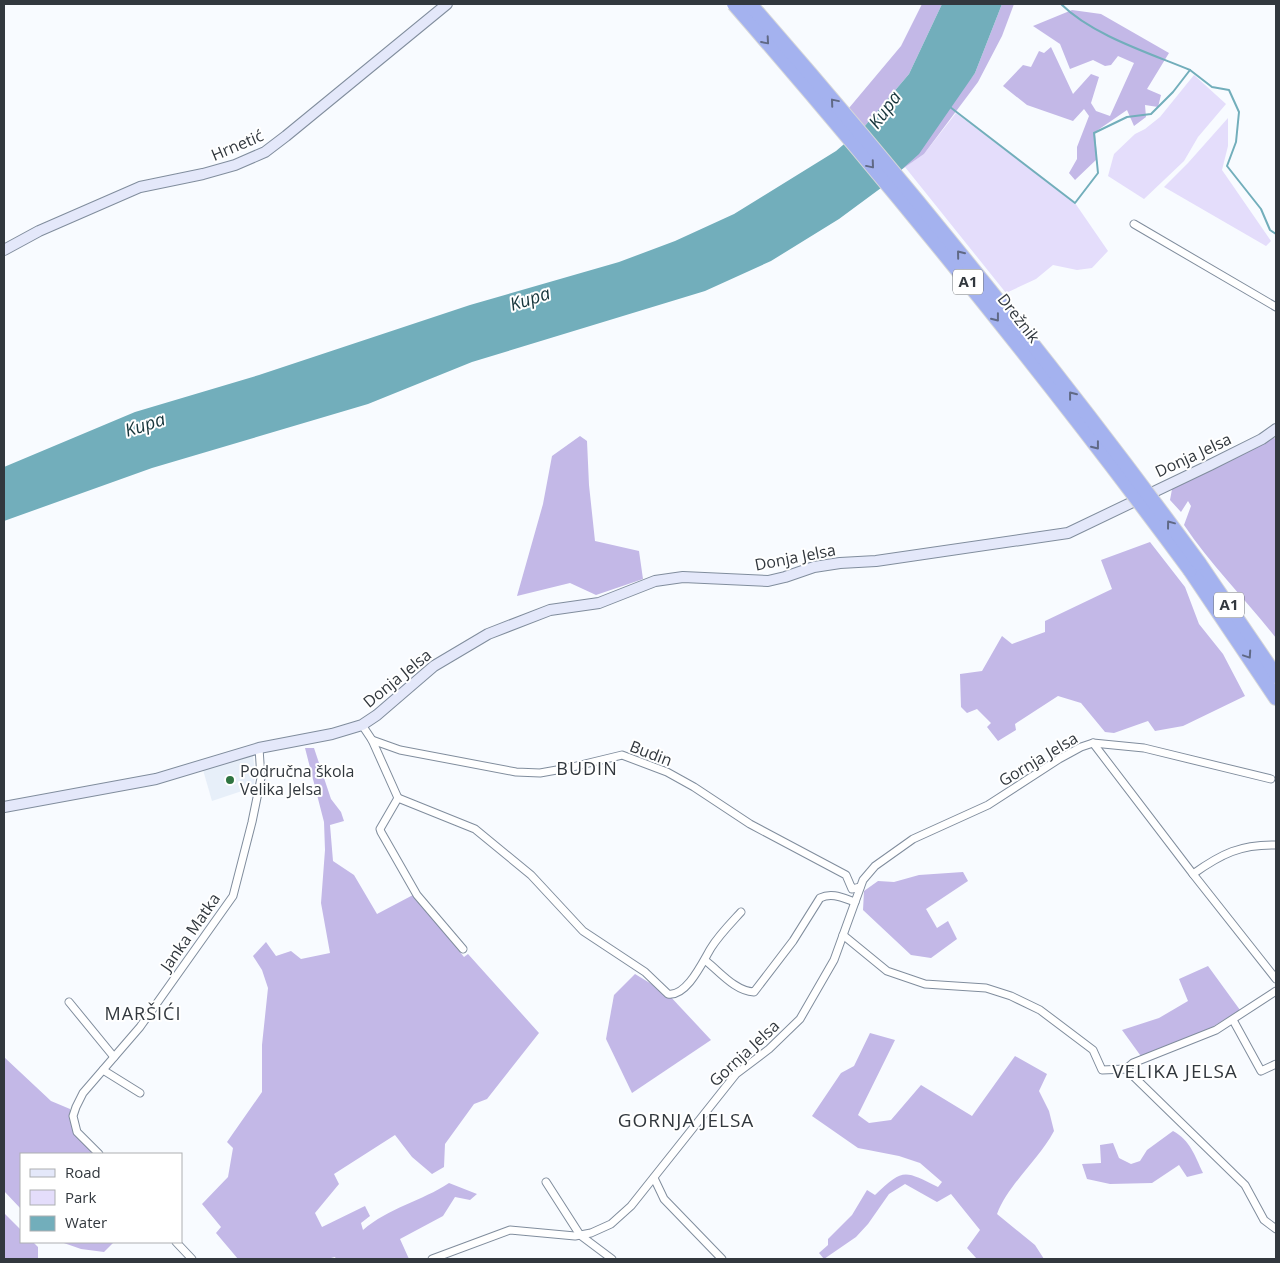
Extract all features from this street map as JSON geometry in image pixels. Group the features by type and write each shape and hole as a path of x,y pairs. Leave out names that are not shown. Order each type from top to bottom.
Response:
{"highway":[{"name":"Drežnik","path":"734,4 838,125 986,305 1195,567"},
{"name":"Drežnik","path":"750,4 852,123 995,298 1133,474 1195,567"},
{"name":"A1","path":"1195,567 1276,676"},
{"name":"A1","path":"1195,567 1276,698"}],"main road":[{"name":"Hrnetić","path":"4,250 39,231 140,187 215,171 264,152 447,4"},
{"name":"Donja Jelsa","path":"4,807 156,779 260,748 332,734 362,725 377,715 434,666 488,634 550,610 599,604 655,581 683,577 768,581 814,566 876,562 1068,533 1210,465 1276,429"}],"street":[{"path":"1134,224 1276,307"},
{"name":"Donja Jelsa","path":"362,725 372,740 398,798"},
{"name":"Budin","path":"372,740 400,750 516,772 540,773 622,755 667,772 694,787 750,824 846,876 852,889 860,887"},
{"path":"1093,743 1276,979"},
{"name":"Gornja Jelsa","path":"432,1259 510,1230 580,1235 591,1234 611,1224 632,1206 736,1074 769,1049 800,1018 834,960 860,887 874,866 913,839 988,805 1059,759 1093,743 1144,748 1271,779"},
{"name":"Janka Matka","path":"98,1153 77,1132 73,1116 84,1093 140,1027 233,896 261,778 260,748"},
{"path":"463,949 417,895 381,832 380,829 398,798 475,829 531,875 583,931 645,972 668,994 673,995 681,990 706,961 710,949 741,912"},
{"path":"1193,874 1217,857 1237,849 1276,845"},
{"path":"706,961 731,983 746,992 754,992 793,941 820,898 828,894 855,902"},
{"path":"843,935 887,971 925,984 986,988 1011,996 1040,1010 1093,1050 1102,1070 1126,1069 1134,1063 1216,1030 1276,991"},
{"path":"70,1002 114,1057"},
{"path":"1233,1020 1261,1071 1276,1064"},
{"path":"1126,1069 1245,1185 1264,1220 1276,1229"},
{"path":"103,1070 140,1093"},
{"path":"654,1178 664,1200 722,1259"},
{"path":"546,1182 580,1235 612,1259"},
{"path":"177,1243 192,1259"}],"shaded area":[{"path":"922,4 942,4 909,74 864,127 849,108 901,46"},
{"path":"1002,4 1014,4 1002,36 978,82 924,154 898,172 975,73"},
{"path":"1072,10 1101,14 1169,53 1147,89 1161,95 1158,107 1145,105 1146,117 1134,126 1127,110 1095,132 1097,159 1075,180 1069,173 1077,159 1077,147 1089,116 1084,109 1073,121 1027,105 1003,86 1023,65 1031,67 1039,51 1044,53 1051,47 1073,94 1091,74 1099,77 1091,103 1096,111 1110,116 1134,63 1118,56 1111,65 1105,66 1093,60 1070,69 1060,44 1033,26"},
{"path":"1272,435 1276,440 1276,638 1184,525 1191,506 1188,501 1181,512 1170,500 1173,484"},
{"path":"580,436 587,441 589,485 595,541 639,551 643,579 596,595 570,583 517,596 543,504 552,456"},
{"path":"1150,542 1185,587 1199,624 1223,654 1245,696 1183,726 1155,731 1148,721 1114,733 1105,732 1081,703 1058,696 1015,724 1016,730 998,741 987,727 991,723 977,709 967,713 961,707 960,674 982,671 1002,636 1012,644 1045,632 1045,621 1112,589 1101,560"},
{"path":"305,748 314,748 331,799 341,812 344,821 330,825 333,861 354,875 377,914 413,895 464,957 468,954 539,1033 487,1099 474,1104 445,1144 444,1167 432,1174 412,1157 395,1135 334,1174 339,1184 315,1213 322,1227 365,1206 370,1216 361,1223 363,1230 383,1216 449,1183 477,1194 470,1200 455,1197 443,1216 400,1239 409,1259 336,1259 335,1257 327,1259 238,1259 216,1233 221,1227 202,1204 228,1177 233,1148 227,1142 262,1092 262,1045 268,988 262,970 253,956 266,942 276,956 291,951 301,959 330,953 321,903 325,850 324,822"},
{"name":"Područna škola Velika Jelsa","path":"253,755 254,787 212,801 203,770"},
{"path":"963,872 968,881 926,909 937,928 948,921 957,939 931,958 911,955 863,910 864,891 878,881 894,882 919,875"},
{"path":"1208,966 1240,1010 1211,1028 1143,1059 1122,1030 1159,1018 1188,1001 1179,979"},
{"path":"635,974 668,994 711,1040 632,1093 606,1039 614,995"},
{"path":"870,1033 895,1040 858,1115 869,1123 891,1120 921,1085 972,1116 1015,1056 1047,1074 1039,1091 1049,1111 1054,1131 1009,1192 997,1214 1035,1245 1044,1259 977,1259 967,1248 980,1230 951,1194 937,1202 905,1184 889,1194 868,1224 856,1237 824,1259 819,1253 828,1245 828,1239 852,1215 867,1190 875,1195 892,1180 904,1174 918,1177 938,1187 942,1182 920,1163 899,1156 858,1148 812,1116 841,1073 854,1066"},
{"path":"4,1057 51,1101 70,1109 70,1116 95,1153 20,1153 20,1208 4,1191"},
{"path":"1173,1131 1188,1144 1203,1173 1187,1177 1179,1165 1152,1183 1110,1184 1087,1179 1082,1164 1101,1163 1100,1145 1113,1143 1119,1158 1131,1164 1140,1161 1147,1150"},
{"path":"4,1213 20,1229 20,1243 34,1243 38,1247 38,1259 4,1259"},
{"path":"64,1243 113,1243 104,1252 81,1249"}],"green space":[{"path":"1194,75 1226,104 1198,137 1184,161 1144,199 1108,176 1114,154 1135,134 1160,117"},
{"path":"956,113 1075,203 1108,251 1092,268 1077,270 1053,265 1036,279 1006,293 905,167 924,154"},
{"path":"1228,118 1228,146 1222,170 1271,241 1266,246 1164,187"}],"water":[{"name":"Kupa","path":"942,4 1002,4 975,73 919,154 881,188 839,219 771,261 705,291 472,362 368,404 152,468 4,521 4,467 135,412 259,375 470,305 619,262 675,241 734,214 836,151 864,127 909,74"}],"waterway":[{"path":"1061,4 1088,25 1105,34 1190,70"},
{"path":"950,107 1075,203 1098,173 1094,133 1127,117 1151,114 1173,92 1190,70 1212,87 1229,90 1239,112 1236,142 1227,166 1261,209 1270,230 1276,234"}],"place":[{"name":"Područna škola Velika Jelsa","path":"230,780"}],"district":[{"name":"BUDIN","path":"587,769"},
{"name":"MARŠIĆI","path":"143,1014"},
{"name":"VELIKA JELSA","path":"1175,1071"},
{"name":"GORNJA JELSA","path":"686,1120"}]}
